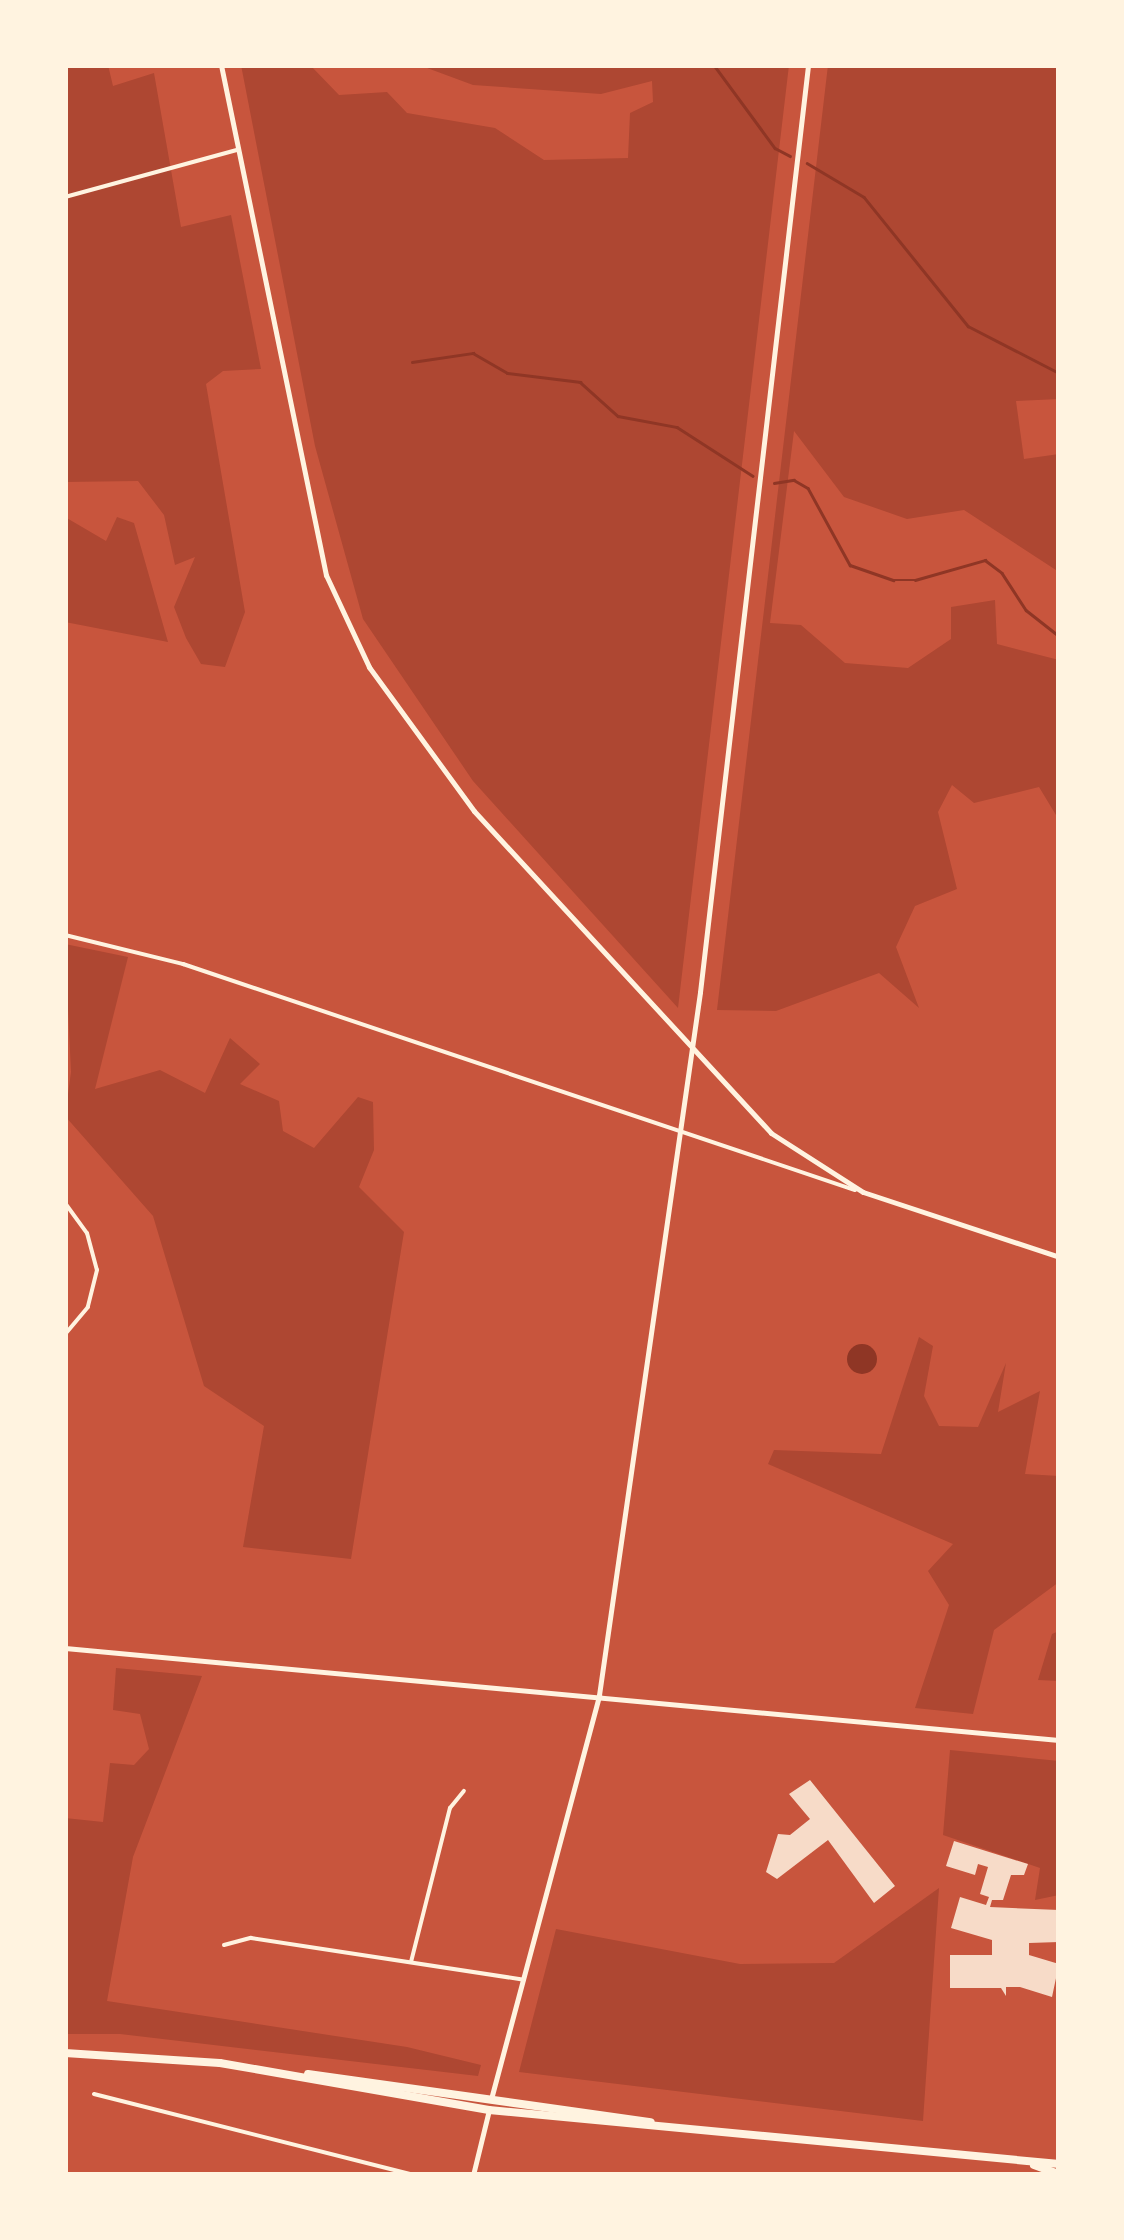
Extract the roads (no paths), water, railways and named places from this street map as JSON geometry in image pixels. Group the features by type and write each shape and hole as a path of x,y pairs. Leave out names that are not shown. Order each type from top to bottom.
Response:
{"highway":[{"path":"65,2053 220,2063 492,2097 719,2134"},
{"path":"220,2063 489,2110 1034,2166 1059,2164"},
{"path":"1034,2166 1059,2174"}],"street":[{"path":"221,65 288,409 344,622 474,811 770,1133 863,1192"},
{"path":"473,2175 599,1695 692,1050 808,65"},
{"path":"65,198 237,150"},
{"path":"65,935 183,964 1059,1257"},
{"path":"65,1202 87,1233 97,1270 88,1307 65,1334"},
{"path":"65,1648 1059,1740"},
{"path":"411,1962 450,1808 464,1791"},
{"path":"224,1945 252,1938 524,1980"},
{"path":"94,2094 414,2175"}],"waterway":[{"path":"714,65 775,148 790,156"},
{"path":"807,163 864,197 968,326 1059,373"},
{"path":"412,362 473,353 507,373 580,382 618,416 677,427 753,476"},
{"path":"774,483 794,480 808,488 850,565 893,580 915,580 985,560 1002,573 1026,610 1059,636"}]}
